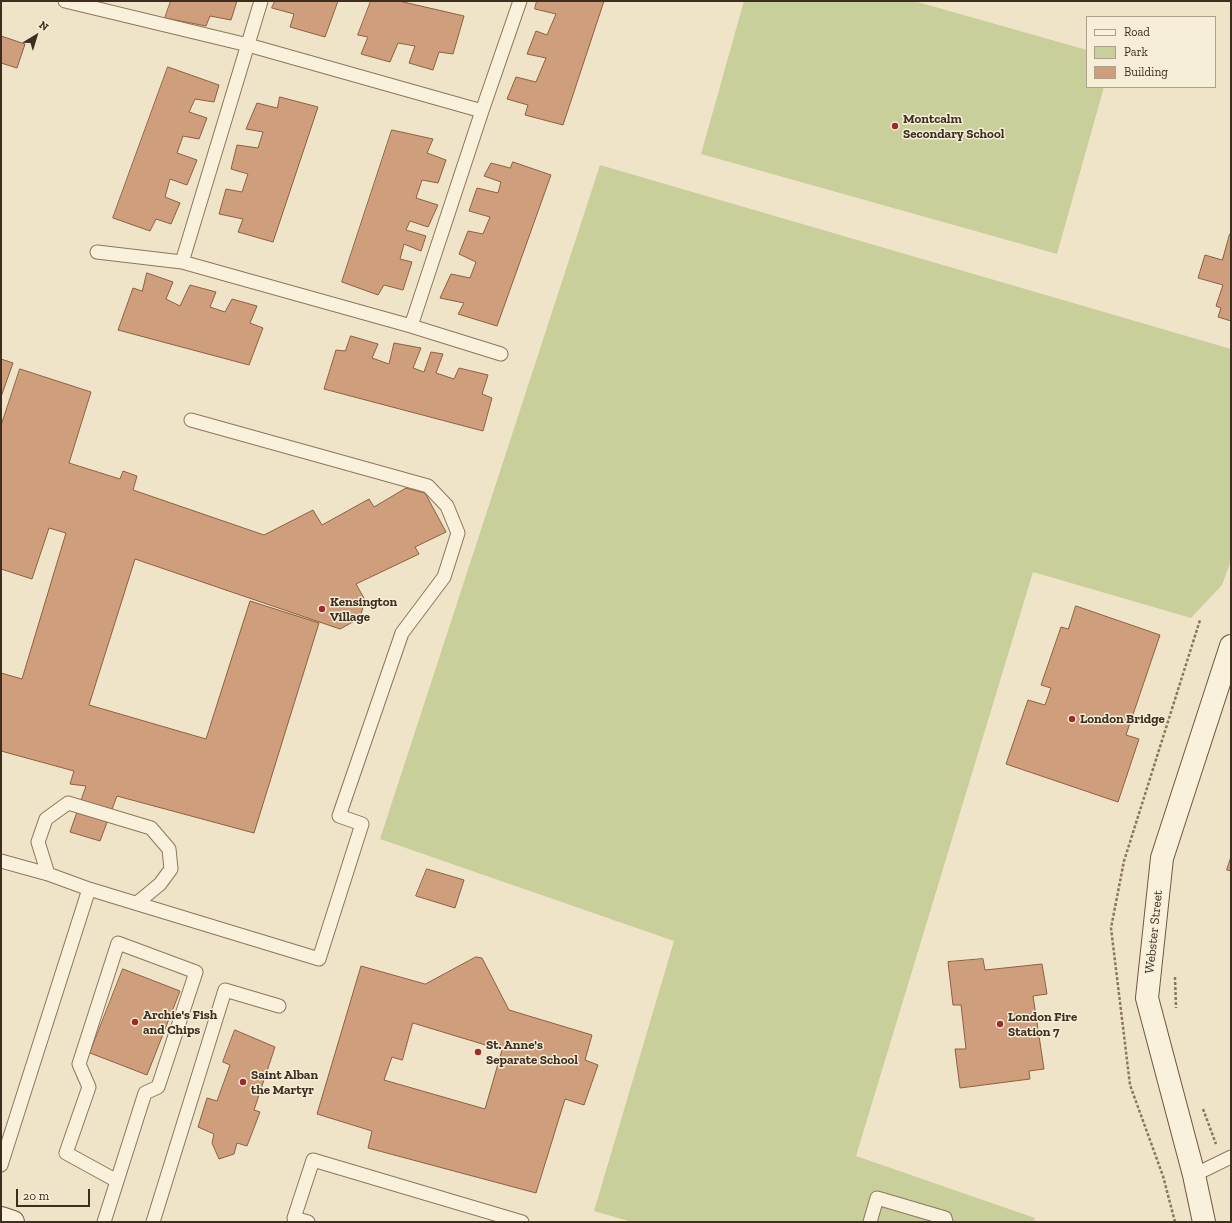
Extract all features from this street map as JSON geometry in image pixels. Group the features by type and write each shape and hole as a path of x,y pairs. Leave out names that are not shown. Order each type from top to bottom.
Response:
{"street":[{"name":"Webster Street","path":"1204,1222 1194,1175 1147,998 1162,858 1231,646"}],"lane":[{"path":"65,1 248,45 482,111"},
{"path":"182,262 261,1"},
{"path":"412,326 482,111 520,1"},
{"path":"97,252 182,262 412,326 501,354"},
{"path":"1,861 48,874 90,889 319,959 362,824 338,816 402,633 444,578 458,533 447,506 428,486 191,420"},
{"path":"48,874 38,842 46,819 68,803 151,828 169,849 171,869 160,884 137,903"},
{"path":"1,1165 90,889"},
{"path":"104,1222 145,1093 158,1087 196,972 118,944 79,1064 89,1087 66,1153 117,1181"},
{"path":"153,1222 226,990 279,1006"},
{"path":"308,1222 294,1218 313,1160 522,1222"},
{"path":"1194,1175 1227,1160"},
{"path":"870,1222 877,1198 945,1218 946,1222"}],"path":[{"path":"1175,1222 1163,1176 1130,1085 1111,928 1124,861 1200,620"},
{"path":"1175,974 1176,1012"},
{"path":"1201,1104 1227,1160"}],"green space":[{"path":"744,1 914,1 1086,50 1086,88 1104,88 1057,254 701,154"},
{"path":"600,165 1231,349 1231,561 1222,585 1191,618 1033,572 856,1156 1035,1218 1034,1222 632,1222 594,1211 674,941 380,839"}],"building":[{"path":"171,1 237,1 231,20 210,16 206,26 165,18"},
{"path":"275,1 338,1 325,37 290,27 294,14 272,8"},
{"path":"371,1 399,1 464,16 453,54 439,52 433,70 409,63 415,46 398,43 390,62 361,54 368,37 358,35"},
{"path":"537,1 604,1 563,125 525,115 528,105 507,99 516,77 536,82 546,58 527,54 536,31 547,35 556,14 535,9"},
{"path":"1,36 25,44 17,68 1,63"},
{"path":"168,67 219,85 214,102 195,99 189,112 207,118 199,139 183,136 177,153 197,160 187,185 170,179 165,197 180,203 171,224 156,219 150,231 113,218"},
{"path":"280,97 318,107 273,242 238,232 243,219 219,214 226,189 242,192 248,174 231,169 237,145 258,148 263,132 246,129 257,103 277,108"},
{"path":"392,130 433,139 427,153 446,160 438,183 422,180 416,198 438,205 428,227 410,221 406,230 426,236 421,251 404,244 400,259 412,262 403,290 384,285 378,295 342,282"},
{"path":"513,162 551,175 497,326 458,314 464,303 440,298 451,274 470,278 476,262 459,254 468,231 483,234 490,217 469,211 477,188 498,193 501,182 484,176 491,163 510,168"},
{"path":"1230,234 1231,321 1218,317 1221,308 1216,306 1223,285 1198,278 1205,255 1222,260"},
{"path":"147,273 173,282 166,299 180,306 190,285 216,292 210,307 225,312 232,299 257,306 250,323 263,328 249,365 118,330 133,288 142,291"},
{"path":"351,336 378,344 372,358 389,364 394,343 421,348 413,368 424,372 431,352 443,354 436,373 454,379 459,368 488,375 482,394 492,398 483,431 324,389 336,350 345,351"},
{"path":"1,359 13,363 1,397"},
{"name":"Kensington Village","path":"20,369 91,392 69,463 120,479 123,471 137,476 133,490 264,535 313,510 322,525 369,499 374,507 406,488 425,493 446,532 415,547 419,554 356,584 365,600 360,618 340,629 135,559 89,705 206,739 250,601 319,623 254,833 117,796 100,841 70,832 86,786 70,784 74,771 1,751 1,673 22,679 66,533 49,528 32,579 1,569 1,426"},
{"path":"1076,606 1160,635 1126,735 1139,739 1118,802 1006,764 1028,700 1045,705 1051,688 1041,685 1061,627 1068,629"},
{"path":"1231,857 1231,871 1227,870"},
{"path":"427,869 464,880 455,908 416,896"},
{"path":"476,957 482,958 509,1010 592,1035 585,1060 598,1065 584,1105 565,1099 536,1193 368,1148 372,1131 317,1114 361,966 425,984","holes":["413,1023 502,1050 485,1109 384,1080 392,1057 402,1060"]},
{"name":"London Fire Station 7","path":"983,959 985,970 1042,964 1047,994 1033,996 1044,1069 1029,1071 1030,1079 960,1088 955,1049 966,1049 961,1005 953,1005 948,962"},
{"name":"Archie's Fish and Chips","path":"123,969 180,991 147,1075 90,1053"},
{"name":"Saint Alban the Martyr","path":"235,1030 275,1047 254,1110 260,1112 247,1146 237,1143 234,1154 219,1159 212,1143 214,1134 198,1127 207,1098 217,1101 230,1065 223,1062"}],"place":[{"name":"Montcalm Secondary School","path":"895,126"},
{"name":"Kensington Village","path":"322,609"},
{"name":"London Bridge","path":"1072,719"},
{"name":"Archie's Fish and Chips","path":"135,1022"},
{"name":"London Fire Station 7","path":"1000,1024"},
{"name":"St. Anne's Separate School","path":"478,1052"},
{"name":"Saint Alban the Martyr","path":"243,1082"}]}
